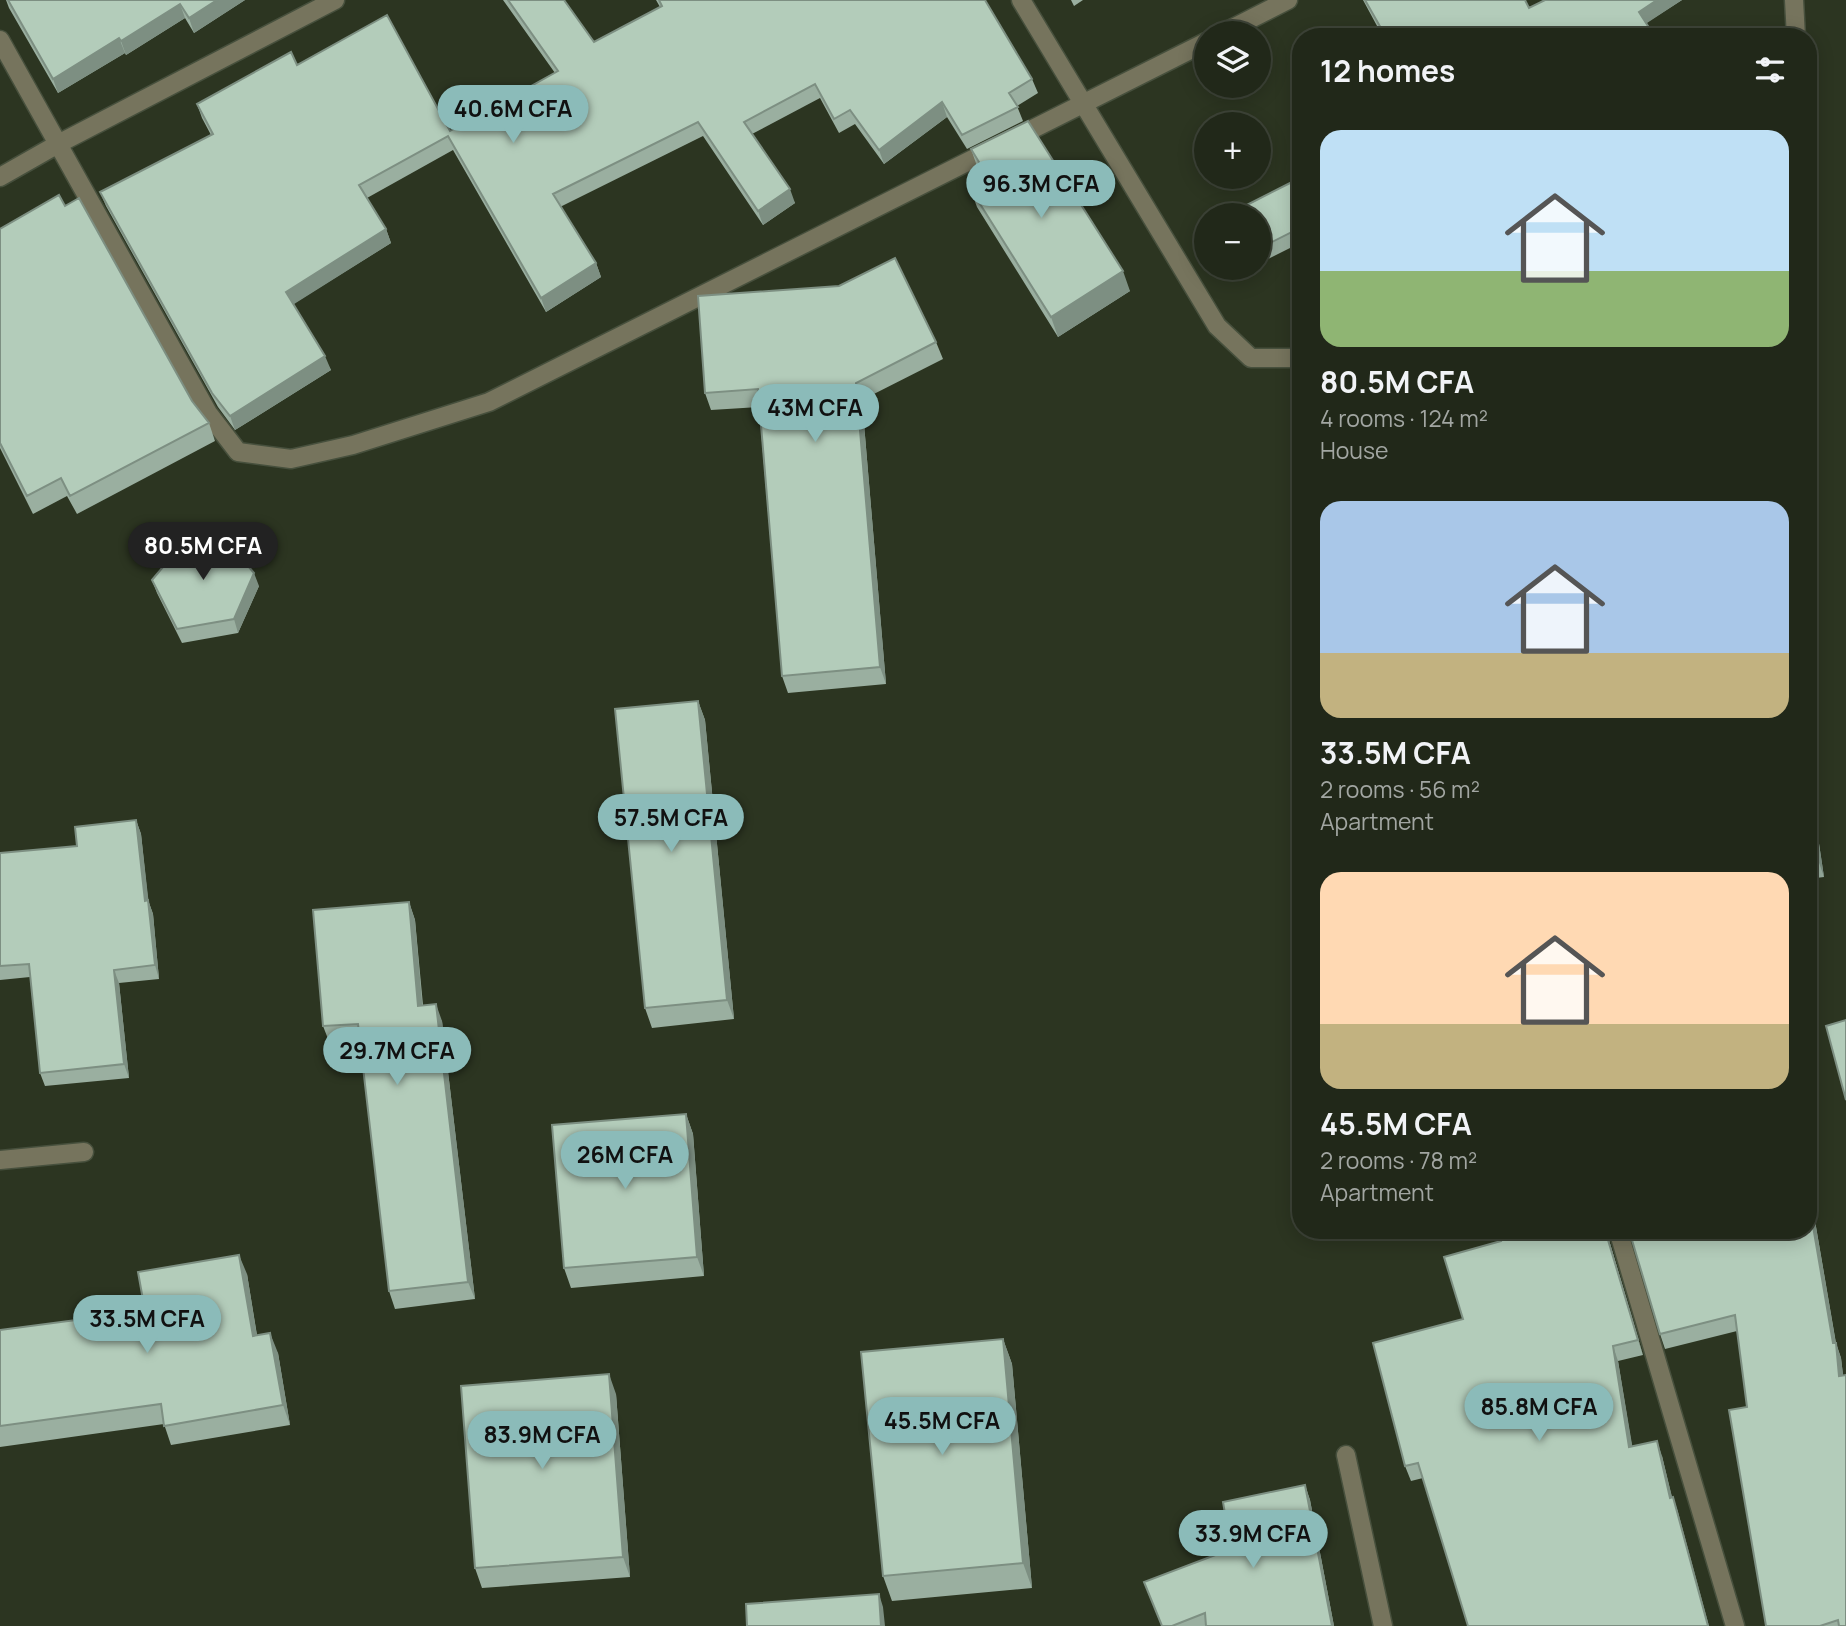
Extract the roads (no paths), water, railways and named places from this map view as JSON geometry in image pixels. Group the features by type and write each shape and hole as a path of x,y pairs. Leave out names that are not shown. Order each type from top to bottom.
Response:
{"street":[{"path":"0,177 335,0"},
{"path":"1021,0 1217,326 1251,358 1292,358"},
{"path":"1247,21 1288,0"},
{"path":"1794,0 1796,28"},
{"path":"0,40 208,413 238,452 291,459 353,446 489,402 1194,48"},
{"path":"0,1160 84,1152"},
{"path":"1621,1239 1735,1626"},
{"path":"1346,1455 1383,1626"}]}
